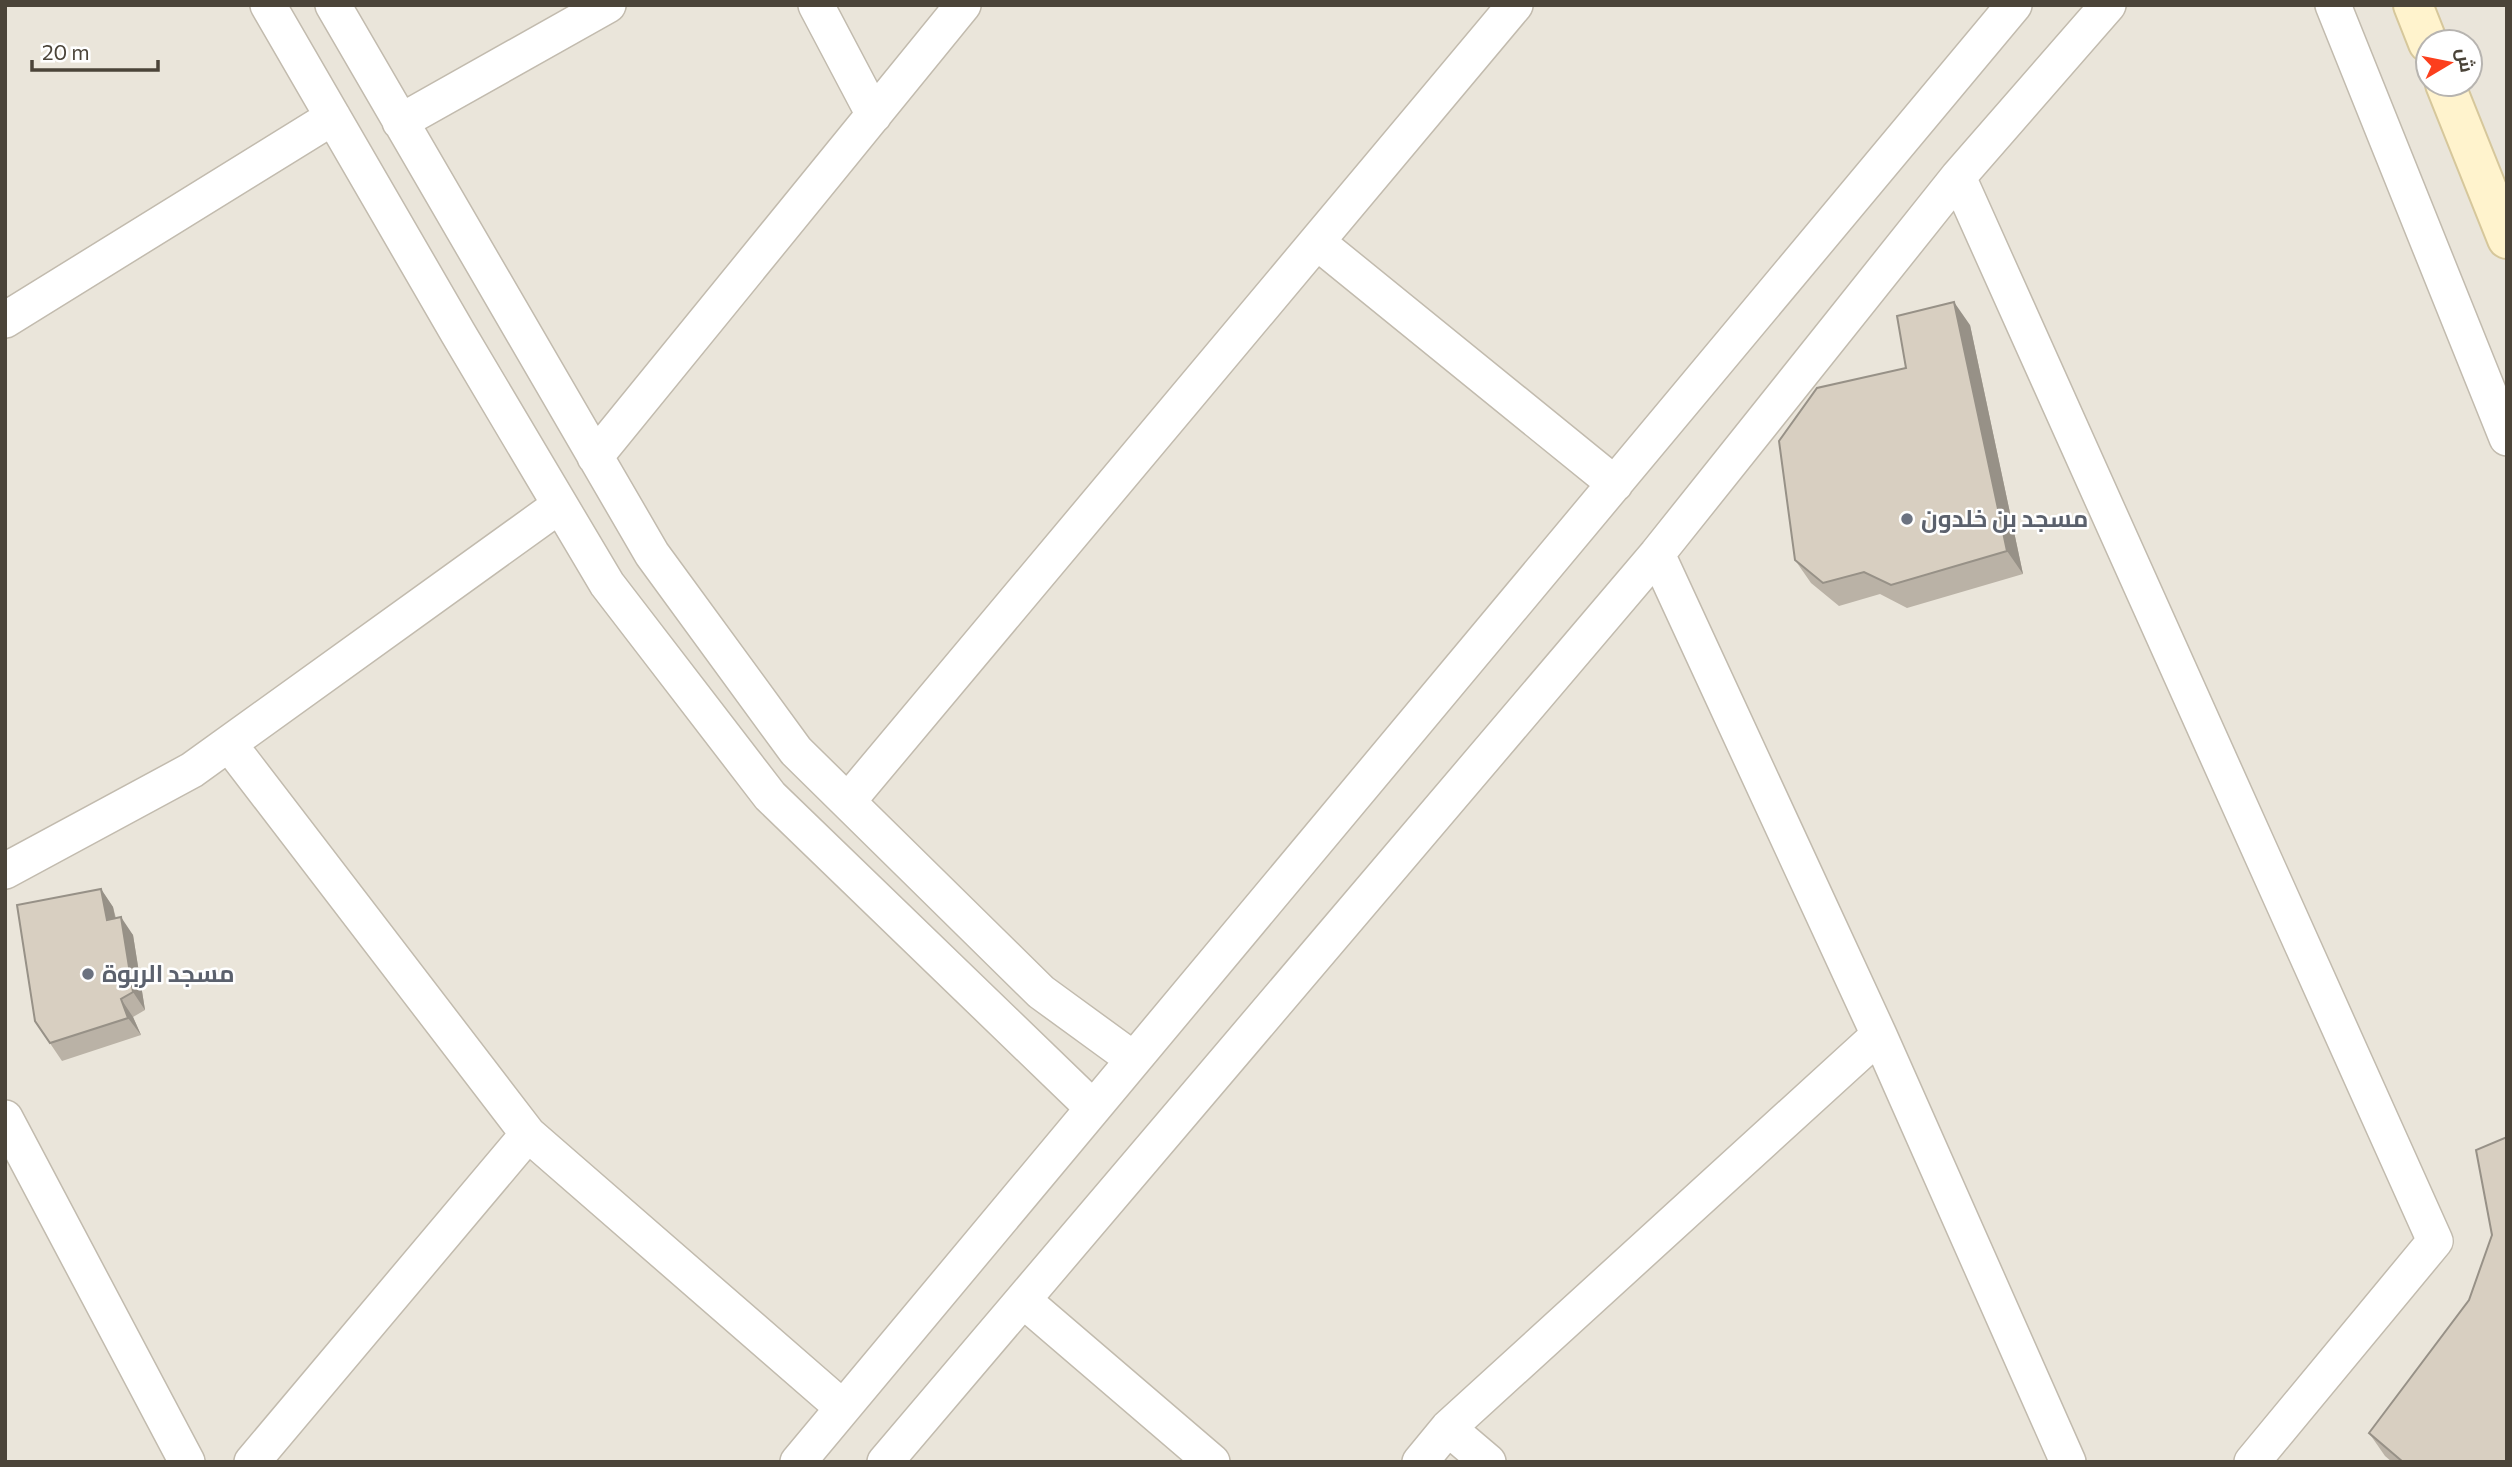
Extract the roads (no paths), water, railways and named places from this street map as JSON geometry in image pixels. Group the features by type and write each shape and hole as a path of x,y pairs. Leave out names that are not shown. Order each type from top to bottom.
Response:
{"street":[{"path":"268,5 607,584 770,796 1093,1108"},
{"path":"333,5 652,554 796,751 1041,992 1133,1059"},
{"path":"400,122 608,5"},
{"path":"816,5 874,114"},
{"path":"595,457 963,5"},
{"path":"848,801 1515,5"},
{"path":"798,1462 2014,5"},
{"path":"885,1462 1657,554 1958,177 2108,5"},
{"path":"2333,5 2507,438"},
{"path":"2413,5 2422,28"},
{"path":"2451,98 2507,239"},
{"path":"5,320 333,117"},
{"path":"1958,177 2435,1241 2252,1462"},
{"path":"1317,242 1615,484"},
{"path":"5,871 192,770 560,505"},
{"path":"1657,554 1879,1035 2068,1462"},
{"path":"229,744 528,1134 843,1408"},
{"path":"1420,1462 1448,1427 1879,1035"},
{"path":"5,1118 187,1462"},
{"path":"252,1462 528,1134"},
{"path":"1023,1300 1212,1462"},
{"path":"1448,1427 1488,1462"}],"place":[{"name":"مسجد بن خلدون","path":"1907,519"},
{"name":"مسجد الربوة","path":"88,974"}]}
